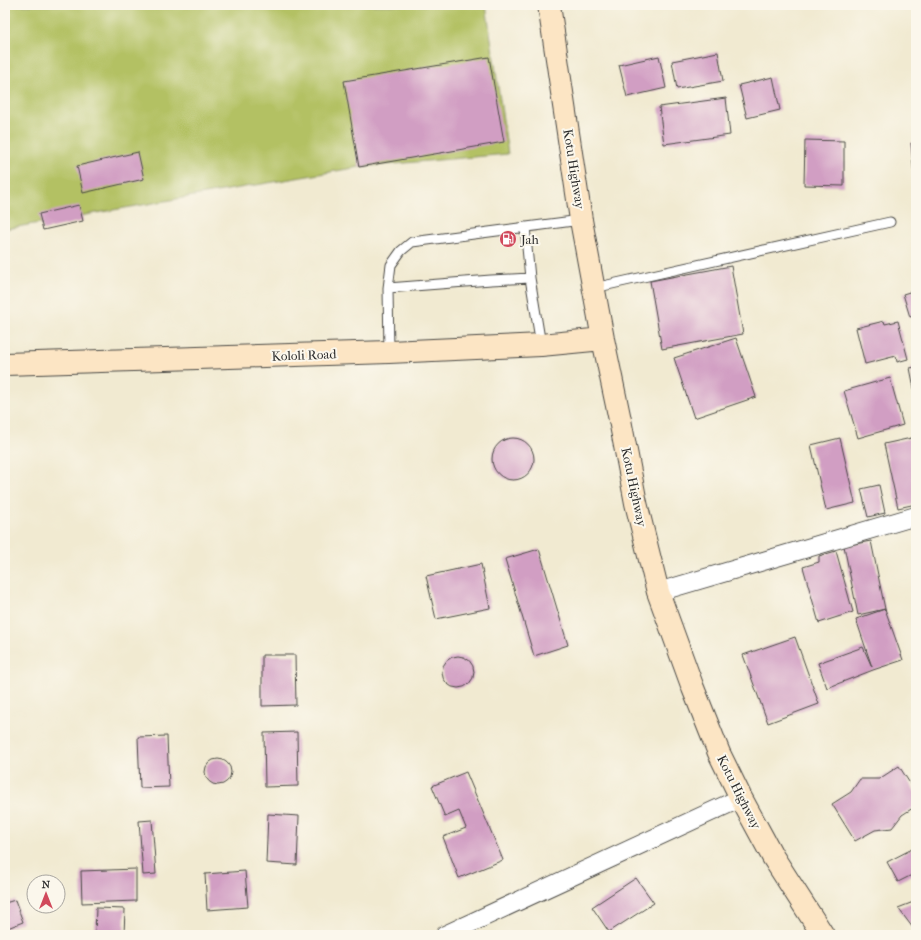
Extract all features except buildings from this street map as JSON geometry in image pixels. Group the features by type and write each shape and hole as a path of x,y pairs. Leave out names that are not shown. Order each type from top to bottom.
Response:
{"street":[{"name":"Kotu Highway","path":"549,5 581,220 603,339 636,503 658,592 693,688 719,753 741,798 773,857 823,935"},
{"name":"Kololi Road","path":"5,364 389,352 541,345 603,339"},
{"path":"658,592 916,516"},
{"path":"445,935 741,798"}],"lane":[{"path":"389,352 388,288 391,265 401,251 412,242 581,220"},
{"path":"594,288 890,222"},
{"path":"525,227 530,278 541,345"},
{"path":"388,288 530,278"}],"green space":[{"path":"5,5 486,5 508,154 359,167 5,229"}],"place":[{"name":"Jah","path":"508,239"}]}
